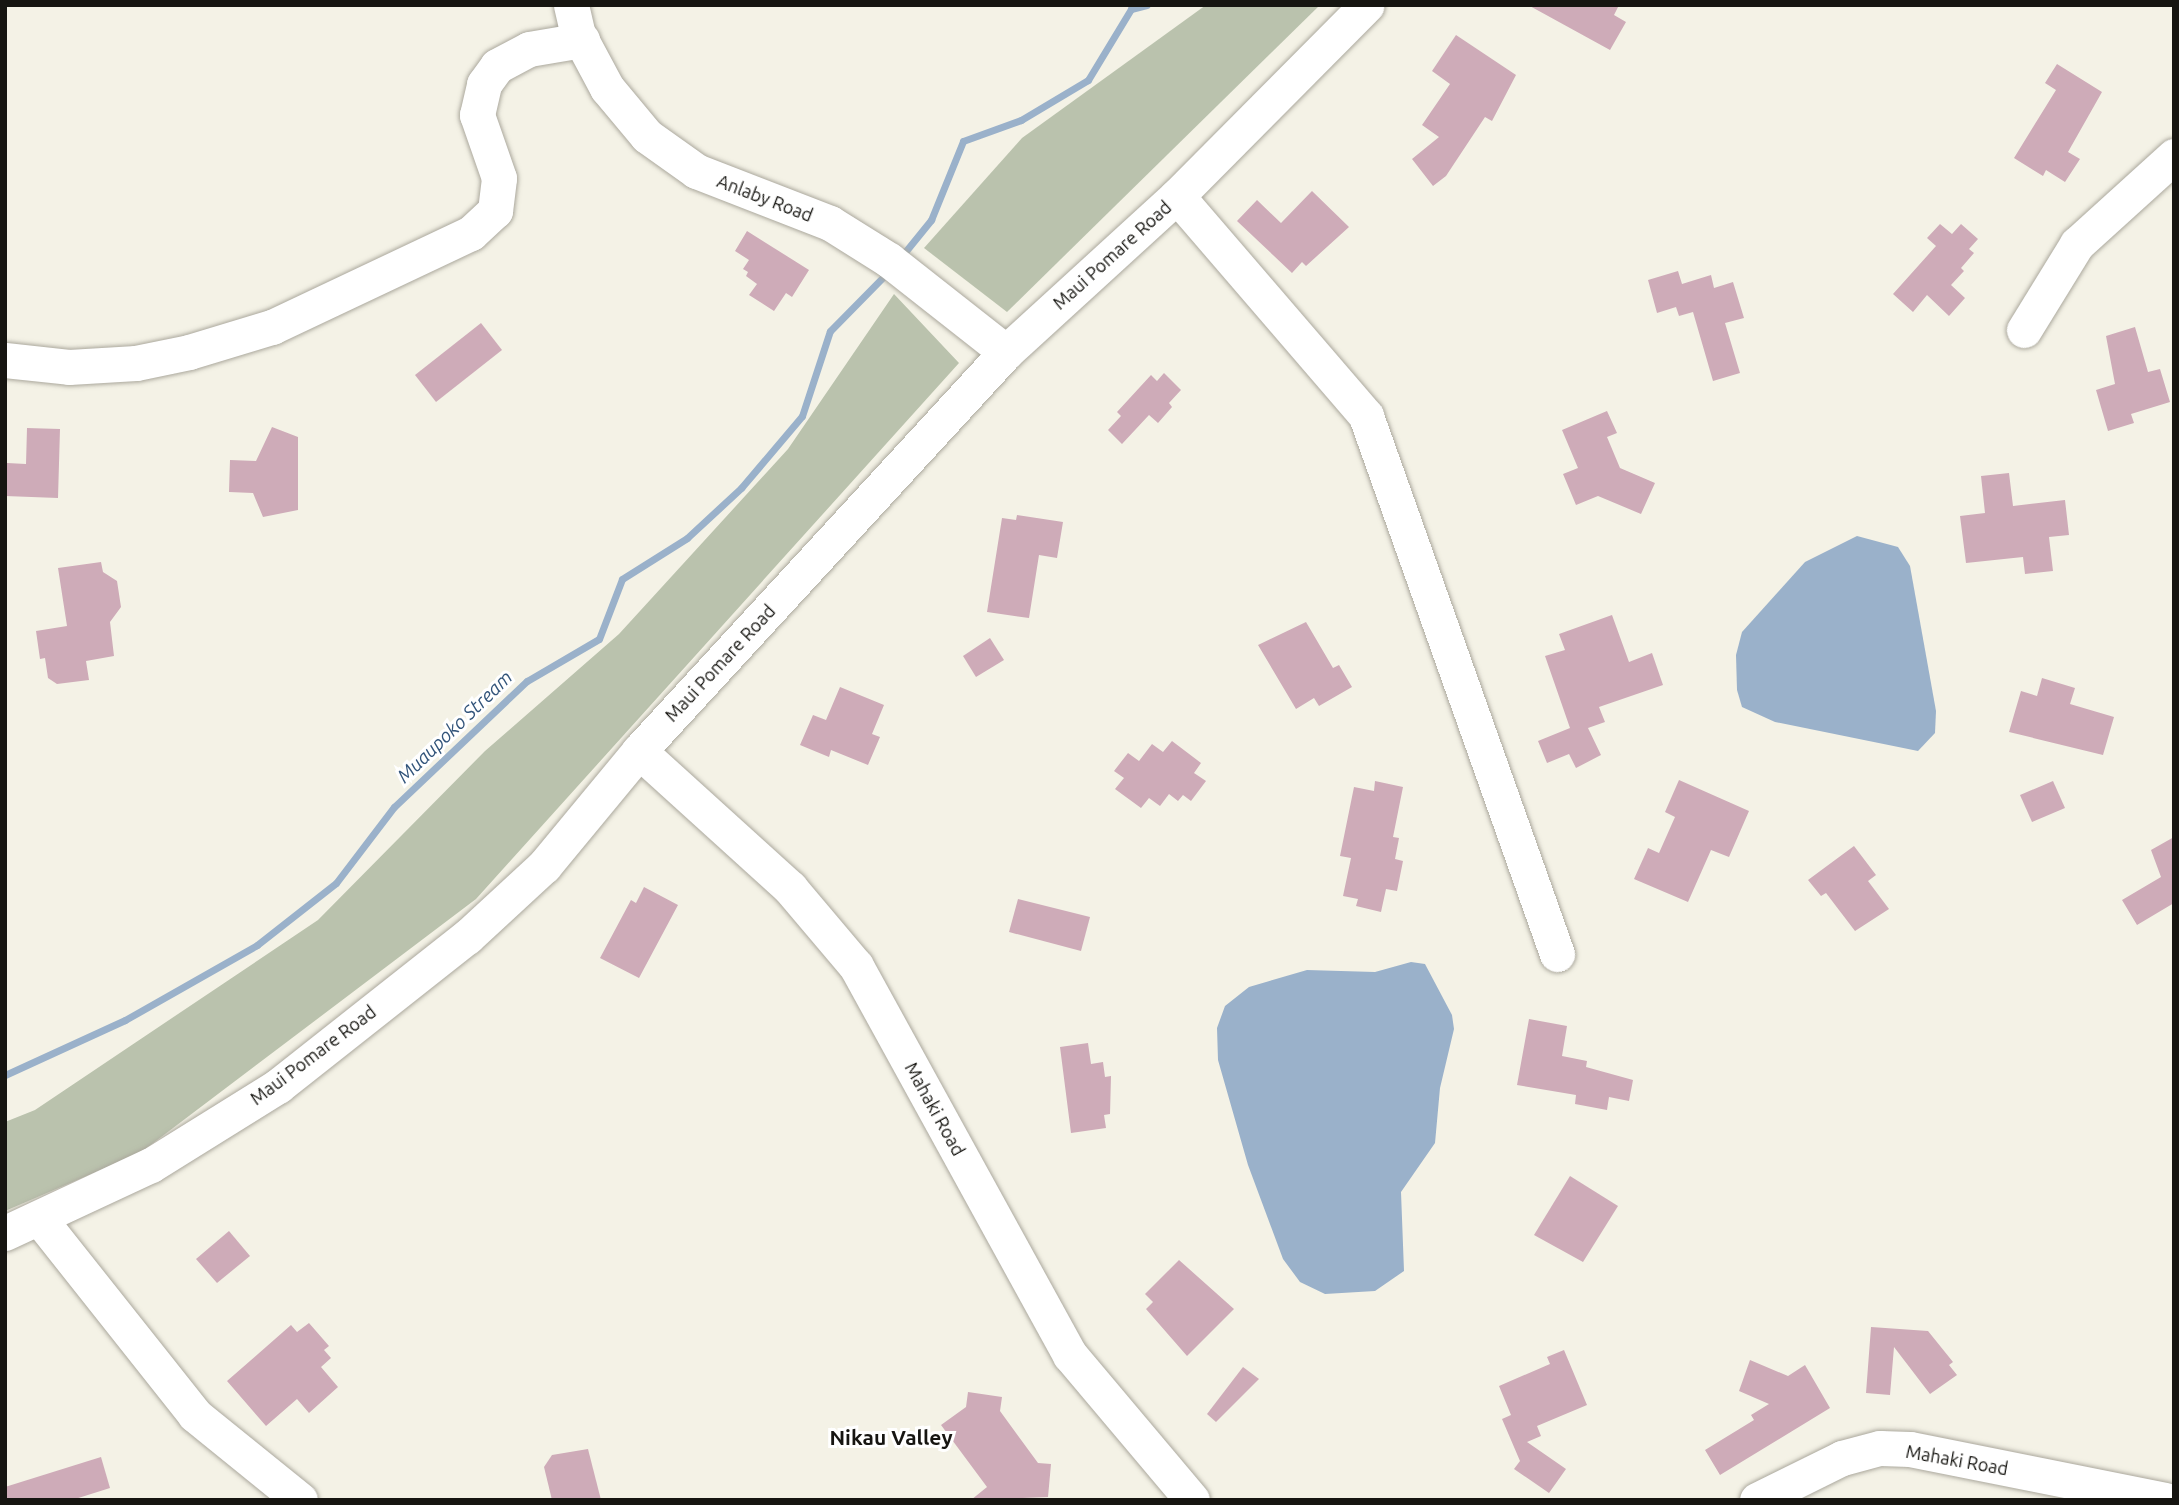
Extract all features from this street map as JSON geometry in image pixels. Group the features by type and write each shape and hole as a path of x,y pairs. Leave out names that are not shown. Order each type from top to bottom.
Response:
{"street":[{"name":"Anlaby Road","path":"570,5 582,40 607,88 647,136 696,171 830,223 889,260 1006,352"},
{"name":"Maui Pomare Road","path":"5,1233 151,1165 278,1086 467,937 544,866 639,751 1006,352 1177,196 1367,5"},
{"path":"5,359 69,367 135,363 189,352 272,327 471,233 495,211 499,178 477,115 484,84 497,66 529,49 582,40"},
{"path":"2024,330 2077,244 2174,156"},
{"path":"1177,196 1366,416 1558,954"},
{"name":"Mahaki Road","path":"639,751 790,888 856,966 1070,1355 1192,1500"},
{"path":"39,1219 195,1415 300,1500"},
{"name":"Mahaki Road","path":"1758,1500 1842,1458 1880,1448 1910,1449 2165,1500"}],"green space":[{"path":"1206,5 1320,5 1007,312 924,248 1022,138"},
{"path":"894,294 959,363 476,899 140,1153 5,1211 5,1122 35,1110 318,920 485,751 619,634 788,449"}],"water":[{"path":"1857,536 1898,547 1910,566 1936,711 1935,733 1918,751 1775,722 1742,707 1737,690 1736,655 1742,632 1805,562"},
{"path":"1411,962 1425,964 1452,1015 1454,1029 1440,1088 1435,1143 1401,1192 1404,1271 1375,1291 1325,1294 1300,1282 1283,1259 1248,1165 1218,1060 1217,1028 1225,1006 1249,987 1307,970 1375,972"}],"building":[{"path":"1528,5 1619,5 1614,15 1626,22 1610,50"},
{"path":"1456,35 1516,75 1492,121 1485,117 1446,176 1433,186 1412,159 1439,137 1422,125 1450,84 1432,71"},
{"path":"2057,64 2102,92 2068,152 2080,159 2065,182 2046,170 2043,176 2014,158 2056,90 2045,83"},
{"path":"1312,191 1349,227 1306,266 1302,262 1292,273 1237,221 1257,200 1281,223"},
{"path":"1940,224 1952,234 1961,224 1978,239 1969,249 1974,253 1961,268 1964,271 1951,285 1965,298 1949,316 1927,295 1913,312 1893,294 1936,246 1927,238"},
{"path":"747,231 809,270 792,297 786,293 774,311 749,295 757,284 746,276 748,272 743,269 749,260 735,251"},
{"path":"1678,271 1682,284 1711,275 1714,288 1733,282 1744,318 1725,323 1740,373 1713,381 1693,312 1679,316 1676,307 1657,313 1648,280"},
{"path":"481,323 502,350 436,402 415,375"},
{"path":"2135,327 2148,372 2160,369 2170,402 2131,414 2134,423 2108,431 2096,390 2115,384 2106,336"},
{"path":"1164,373 1181,390 1169,403 1172,407 1158,423 1149,415 1122,444 1108,430 1121,416 1117,412 1151,375 1157,381"},
{"path":"1607,411 1617,433 1607,437 1620,468 1655,483 1641,514 1598,496 1576,505 1563,474 1578,468 1562,430"},
{"path":"272,427 298,437 298,510 263,517 253,493 229,492 230,460 256,461"},
{"path":"27,428 60,429 58,498 5,496 7,463 26,464"},
{"path":"2009,473 2013,506 2065,500 2069,535 2049,537 2053,571 2025,574 2023,557 1966,563 1960,516 1985,513 1981,476"},
{"path":"1017,515 1063,522 1057,558 1039,555 1029,618 987,612 1002,518 1016,520"},
{"path":"101,562 103,572 117,581 121,607 110,622 114,656 86,661 89,680 57,684 48,678 45,658 40,659 36,631 67,626 58,568"},
{"path":"1612,615 1629,662 1652,653 1663,685 1599,707 1605,722 1588,728 1601,755 1576,768 1569,754 1547,763 1538,741 1570,728 1545,656 1565,650 1559,634"},
{"path":"1306,622 1333,668 1339,665 1352,687 1319,706 1314,698 1296,709 1258,645"},
{"path":"990,638 1004,660 976,677 963,656"},
{"path":"2042,678 2075,688 2070,704 2114,717 2103,755 2009,732 2021,691 2037,696"},
{"path":"840,687 884,705 872,734 880,737 868,765 831,750 829,757 800,745 813,715 826,720"},
{"path":"1172,741 1201,763 1194,773 1206,781 1191,801 1183,795 1178,801 1169,794 1160,806 1149,798 1141,808 1115,789 1124,778 1114,771 1128,753 1139,761 1152,744 1163,752"},
{"path":"1679,780 1749,811 1729,857 1711,850 1688,902 1634,879 1648,848 1659,853 1675,817 1665,812"},
{"path":"1375,781 1403,787 1393,837 1399,838 1395,859 1403,861 1397,891 1386,889 1381,912 1356,906 1358,899 1343,896 1351,858 1340,856 1354,787 1374,791"},
{"path":"2053,781 2065,808 2032,822 2020,795"},
{"path":"2174,837 2174,903 2137,925 2122,900 2161,877 2151,850"},
{"path":"1854,846 1876,875 1868,881 1889,909 1855,931 1826,893 1821,896 1808,880"},
{"path":"644,887 678,905 639,978 600,958 631,900 636,903"},
{"path":"1018,899 1090,917 1081,951 1009,932"},
{"path":"1529,1019 1567,1026 1562,1056 1587,1061 1586,1067 1633,1080 1629,1101 1609,1097 1607,1110 1575,1104 1576,1095 1517,1085"},
{"path":"1088,1043 1091,1064 1103,1062 1105,1077 1111,1076 1110,1114 1104,1115 1106,1128 1071,1133 1060,1047"},
{"path":"1570,1176 1618,1206 1583,1262 1534,1235"},
{"path":"229,1231 250,1256 217,1283 196,1259"},
{"path":"1179,1260 1234,1309 1187,1356 1146,1309 1153,1302 1145,1294"},
{"path":"309,1323 329,1346 324,1350 331,1358 321,1367 338,1387 309,1413 297,1399 266,1426 227,1381 291,1325 297,1332"},
{"path":"1871,1327 1928,1331 1953,1362 1949,1365 1957,1375 1930,1394 1894,1347 1890,1395 1866,1393"},
{"path":"1564,1350 1587,1405 1537,1426 1541,1436 1527,1442 1566,1469 1549,1493 1514,1469 1520,1461 1502,1419 1511,1415 1499,1386 1550,1364 1547,1357"},
{"path":"1750,1360 1788,1376 1805,1365 1830,1408 1720,1475 1705,1450 1754,1420 1751,1415 1769,1404 1739,1391"},
{"path":"1243,1367 1259,1379 1216,1422 1207,1414"},
{"path":"968,1392 1002,1397 1000,1411 1038,1463 1051,1464 1048,1497 971,1500 987,1487 941,1425 966,1407"},
{"path":"588,1449 601,1500 552,1500 544,1467 552,1455"},
{"path":"101,1457 110,1488 72,1500 5,1500 5,1487"}],"waterway":[{"name":"Muaupoko Stream","path":"901,257 931,220 963,141 1021,120 1088,80 1131,9 1147,5"},
{"name":"Muaupoko Stream","path":"5,1075 125,1020 257,945 336,883 394,807 527,681 599,639 622,579 687,538 741,488 802,416 830,331 889,271"}],"district":[{"name":"Nikau Valley","path":"891,1437"}]}
